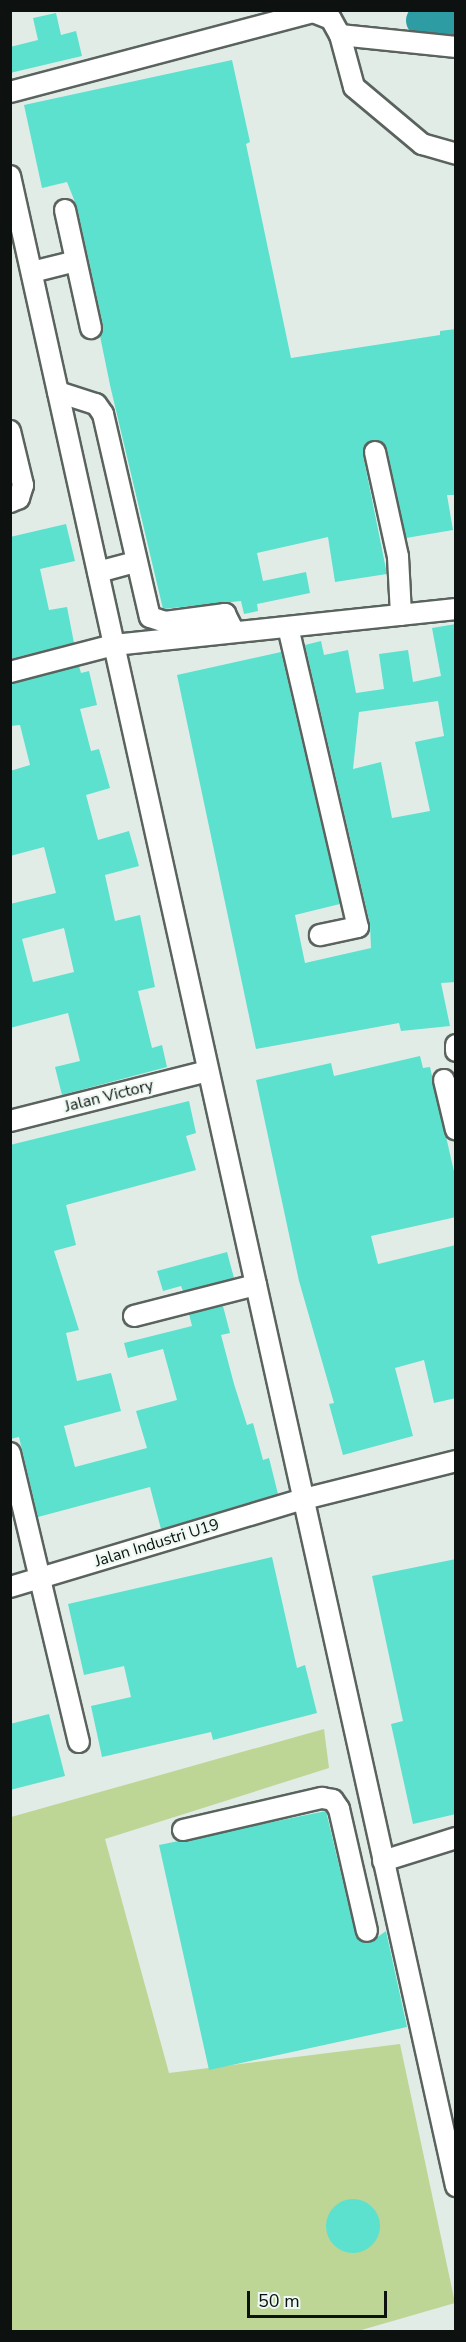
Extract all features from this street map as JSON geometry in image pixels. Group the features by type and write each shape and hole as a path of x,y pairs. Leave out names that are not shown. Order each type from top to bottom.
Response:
{"street":[{"path":"10,92 316,11 331,19 340,35 354,87 422,144 456,154"},
{"path":"340,35 456,47"},
{"path":"10,176 24,264 58,392 456,2186"},
{"path":"65,210 91,328"},
{"path":"24,264 76,261"},
{"path":"58,392 91,401 100,408 150,617 165,622 225,614 234,632"},
{"path":"10,430 23,485 19,498 10,502"},
{"path":"375,452 398,557 401,615"},
{"path":"98,572 136,562"},
{"path":"10,672 114,645 456,609"},
{"path":"288,627 358,927 320,935"},
{"path":"456,1045 456,1051"},
{"name":"Jalan Victory","path":"10,1121 208,1071"},
{"path":"444,1080 456,1130"},
{"path":"134,1316 256,1285"},
{"path":"10,1453 79,1742"},
{"name":"Jalan Industri U19","path":"10,1587 304,1499 456,1461"},
{"path":"183,1830 328,1798 339,1809 367,1931"},
{"path":"383,1860 456,1838"},
{"path":"358,1891 388,1884"}],"green space":[{"path":"324,1729 329,1768 105,1839 169,2073 400,2044 455,2303 358,2331 11,2332 11,1817"}],"building":[{"path":"56,13 61,35 76,31 82,56 10,73 10,47 38,40 33,18"},
{"path":"232,60 250,142 246,144 291,358 440,335 440,331 456,329 456,495 447,495 453,530 406,538 387,449 379,441 372,440 364,448 363,455 387,574 335,582 328,537 257,553 263,581 306,572 310,593 257,604 258,611 244,614 241,601 163,609 110,385 100,336 103,325 77,207 67,182 42,188 24,105"},
{"path":"66,524 75,561 40,569 49,610 67,607 74,643 10,659 10,537"},
{"path":"456,624 456,982 441,983 450,1026 401,1031 399,1023 256,1049 177,675 281,652 340,904 295,915 305,963 371,948 370,924 305,645 321,641 324,655 348,650 356,693 384,689 379,654 408,650 413,682 441,676 432,628","holes":["438,701 444,736 415,742 430,811 392,818 381,762 353,769 359,712"]},
{"path":"79,666 81,673 89,671 97,705 80,709 91,751 99,749 110,788 86,795 98,840 129,831 139,866 105,875 115,921 140,915 155,987 138,991 152,1048 162,1045 167,1067 62,1095 55,1067 80,1061 68,1013 10,1028 10,904 56,893 44,847 10,856 10,771 30,765 20,725 10,726 10,684","holes":["64,928 74,972 33,982 22,939"]},
{"path":"420,1056 423,1068 430,1067 456,1180 456,1217 371,1236 378,1264 456,1245 456,1398 434,1403 424,1360 395,1368 413,1436 343,1455 329,1404 334,1403 299,1281 256,1080 331,1063 334,1076"},
{"path":"189,1101 196,1133 186,1136 196,1170 66,1205 76,1245 54,1251 79,1330 66,1333 77,1381 111,1373 121,1411 64,1426 75,1467 147,1448 136,1411 177,1400 163,1349 128,1358 124,1343 192,1326 189,1314 223,1306 230,1333 221,1335 234,1384 247,1425 253,1423 263,1460 269,1458 278,1494 161,1529 150,1487 38,1517 19,1437 10,1439 10,1145"},
{"path":"227,1252 234,1278 183,1291 181,1286 163,1291 157,1271"},
{"path":"272,1557 297,1668 305,1665 317,1713 213,1740 211,1732 102,1757 91,1706 131,1697 124,1666 84,1675 68,1604"},
{"path":"456,1559 456,1814 413,1824 391,1724 403,1721 372,1576"},
{"path":"49,1714 65,1776 10,1790 10,1724"},
{"path":"326,1811 356,1937 369,1943 386,1931 407,2027 209,2070 159,1845"},
{"path":"353,2199 363,2201 372,2207 378,2216 380,2226 378,2236 372,2245 363,2251 353,2253 343,2251 334,2245 328,2236 326,2226 328,2216 334,2207 343,2201"}],"waterway":[{"path":"422,20 456,21"}]}
